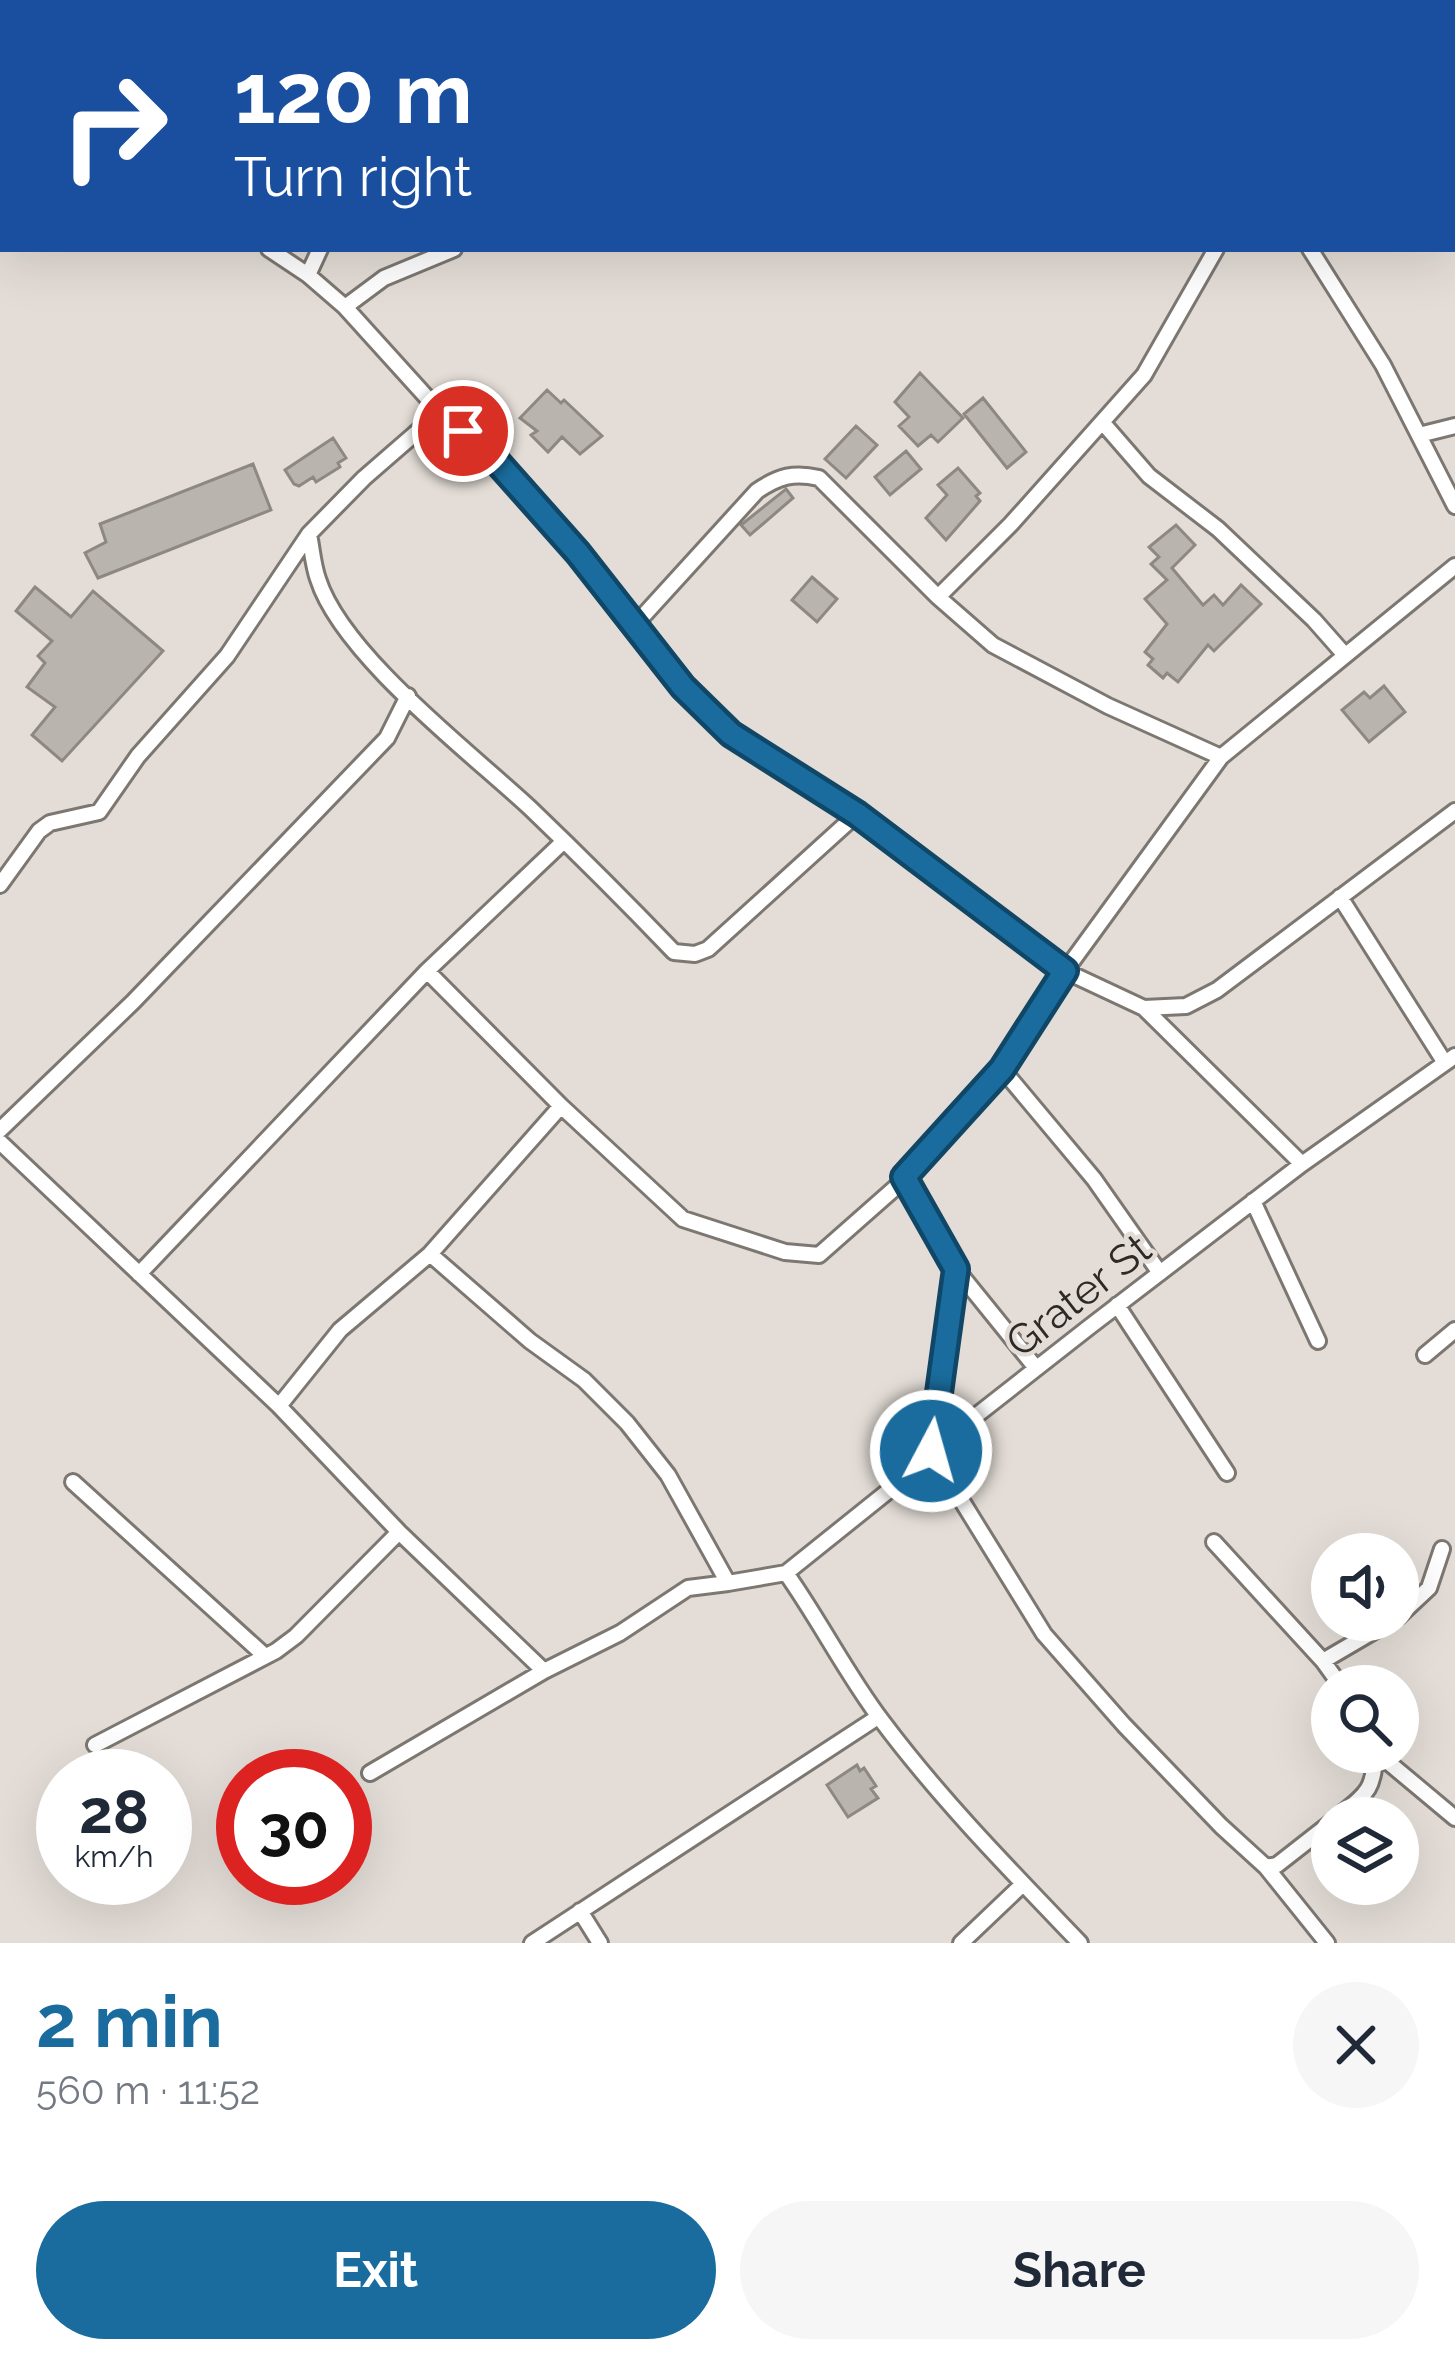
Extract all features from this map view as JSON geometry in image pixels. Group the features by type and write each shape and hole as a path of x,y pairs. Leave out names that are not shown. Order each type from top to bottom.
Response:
{"street":[{"path":"273,252 345,307 440,412 499,464 578,553 683,687 731,734 857,814 1065,971 1144,1008 1302,1164"},
{"path":"308,275 319,252"},
{"path":"345,307 384,278 447,252"},
{"path":"938,597 1144,375 1214,252"},
{"path":"1312,252 1383,365 1455,506"},
{"path":"0,885 39,831 99,812 138,756 227,656 309,534 440,412"},
{"path":"1102,423 1149,476 1218,529 1344,654"},
{"path":"1419,435 1455,426"},
{"path":"634,626 757,490 778,477 820,478 938,597 994,645 1108,706 1221,757"},
{"path":"309,534 318,582 338,617 408,696 564,841 674,952 694,954 708,949 857,814"},
{"path":"427,971 561,1106 683,1219 785,1252 819,1255 904,1180 906,1171 1002,1069 1065,971 1221,757 1455,566"},
{"path":"0,1130 133,1002 387,738 408,696"},
{"path":"1144,1008 1186,1006 1217,990 1455,811"},
{"path":"139,1274 427,971 564,841"},
{"path":"1340,897 1450,1060"},
{"name":"Grater St","path":"785,1573 1036,1368 1302,1164 1450,1060"},
{"path":"1002,1069 1094,1179 1160,1273"},
{"path":"279,1406 340,1330 430,1254 561,1106"},
{"path":"0,1142 279,1406 399,1532 544,1671"},
{"path":"904,1180 956,1269 1036,1368"},
{"path":"1253,1202 1318,1341"},
{"path":"430,1254 530,1341 584,1380 627,1423 668,1475 728,1583"},
{"path":"956,1269 931,1451 1044,1634 1140,1742 1266,1867 1327,1943"},
{"path":"1118,1305 1227,1473"},
{"path":"1425,1355 1455,1330"},
{"path":"74,1482 265,1656"},
{"path":"95,1745 296,1636 399,1532"},
{"path":"1214,1542 1326,1665"},
{"path":"1419,1597 1429,1588 1442,1550"},
{"path":"372,1772 544,1671 620,1634 688,1588 785,1573 823,1625 878,1717 950,1806 1080,1943"},
{"path":"1323,1661 1358,1641"},
{"path":"532,1943 878,1717"},
{"path":"1401,1773 1455,1818"},
{"path":"1266,1867 1277,1865 1311,1838"},
{"path":"961,1943 1023,1884"},
{"path":"580,1911 601,1943"}],"building":[{"path":"920,373 963,418 938,442 931,435 918,446 899,426 909,417 895,402"},
{"path":"547,390 602,436 580,454 562,437 548,452 531,435 537,431 520,418"},
{"path":"983,398 1026,452 1007,468 964,414"},
{"path":"856,426 877,445 846,478 825,459"},
{"path":"333,438 346,458 338,463 340,467 316,482 313,477 299,486 294,484 285,470"},
{"path":"906,451 921,469 890,495 875,477"},
{"path":"253,464 271,510 98,578 85,553 106,542 100,524"},
{"path":"958,468 980,493 976,496 980,501 946,540 926,518 947,495 938,485"},
{"path":"786,489 793,498 750,535 741,525"},
{"path":"1176,525 1195,545 1172,568 1203,605 1214,595 1223,605 1241,585 1261,604 1214,651 1208,645 1178,682 1167,673 1163,678 1148,665 1153,659 1145,652 1167,624 1145,599 1167,580 1151,564 1159,557 1149,547"},
{"path":"812,577 837,599 817,622 792,600"},
{"path":"35,587 71,617 93,591 163,651 62,761 32,735 55,707 27,687 45,663 38,656 52,641 16,611"},
{"path":"1384,686 1405,712 1369,742 1342,710 1364,692 1370,698"},
{"path":"857,1765 876,1786 871,1789 878,1798 848,1817 827,1785"}],"route":[{"path":"463,431 578,553 683,687 731,734 857,814 1065,971 1002,1069 904,1177 956,1269 931,1451"}]}
